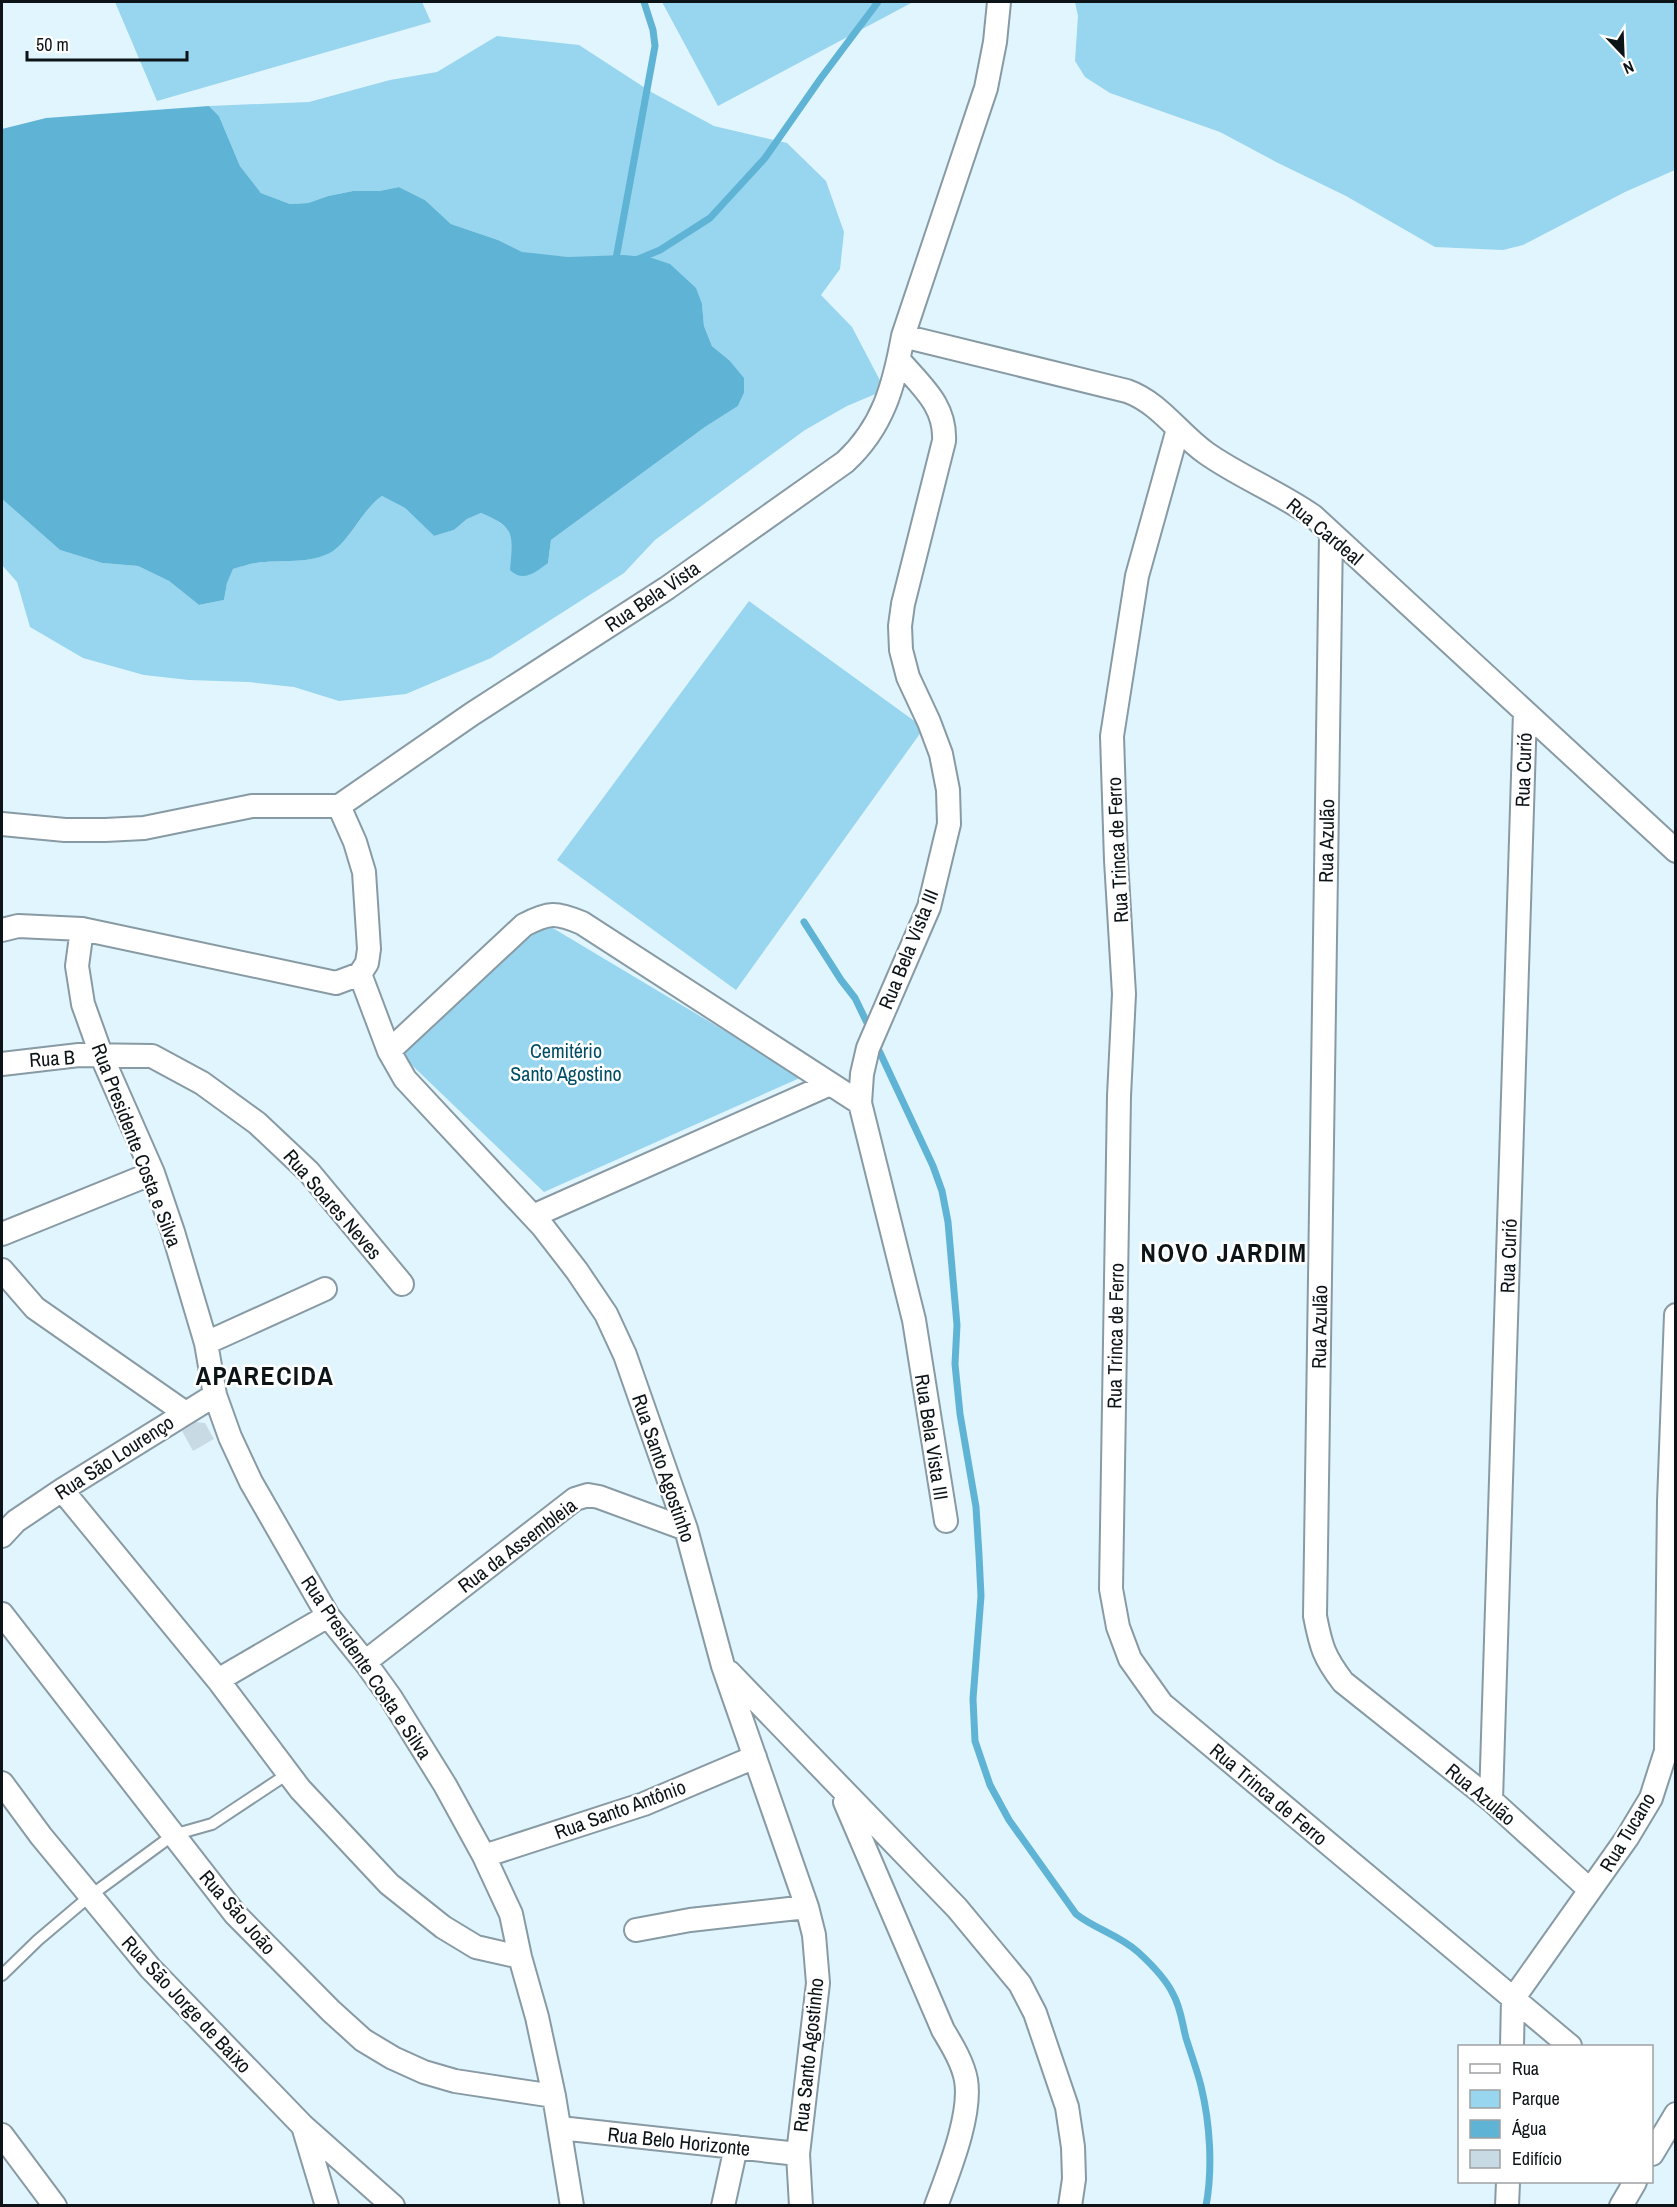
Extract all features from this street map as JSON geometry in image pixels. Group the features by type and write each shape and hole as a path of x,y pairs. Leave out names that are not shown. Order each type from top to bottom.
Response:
{"street":[{"name":"Rua Bela Vista","path":"339,806 472,714 667,588 845,462 869,437 882,415 899,360 903,336 986,88 995,42 999,2"},
{"name":"Rua Cardeal","path":"903,336 1127,391 1153,404 1207,453 1293,502 1331,533 1676,851"},
{"name":"Rua Bela Vista III","path":"899,360 935,403 945,428 944,441 903,604 900,626 901,650 908,677 941,754 948,790 949,824 929,908 868,1048 862,1074 860,1103 914,1320 946,1521"},
{"name":"Rua Trinca de Ferro","path":"1178,429 1137,576 1112,736 1124,994 1119,1108 1111,1589 1118,1627 1130,1659 1162,1704 1569,2045"},
{"name":"Rua Azulão","path":"1331,533 1315,1616 1320,1645 1343,1682 1491,1800 1590,1890"},
{"name":"Rua Curió","path":"1491,1800 1525,712"},
{"path":"2,824 65,830 144,828 252,806 339,806 355,842 364,872 369,949 368,963 360,974 336,983 82,928 18,926 2,930"},
{"path":"389,1051 524,925 543,915 564,915 582,923 860,1103"},
{"name":"Rua Presidente Costa e Silva","path":"82,928 77,966 83,1004 102,1057 153,1173 206,1343 215,1395 230,1437 251,1482 328,1616 391,1698 446,1785 484,1856 511,1914 554,2096 572,2205"},
{"name":"Rua Santo Agostinho","path":"360,974 389,1051 405,1079 533,1216 577,1271 606,1314 625,1355 686,1529 723,1666 807,1907 814,1935 818,1983 798,2154 801,2205"},
{"name":"Rua B","path":"2,1064 80,1055 102,1057"},
{"name":"Rua Soares Neves","path":"102,1057 152,1056 202,1083 257,1123 309,1172 402,1284"},
{"path":"533,1216 830,1084"},
{"path":"2,1234 153,1173"},
{"path":"2,1270 35,1308 184,1412"},
{"path":"206,1343 325,1289"},
{"name":"Rua Tucano","path":"1513,2000 1627,1838 1651,1798 1666,1751 1676,1315"},
{"name":"Rua São Lourenço","path":"6,1525 184,1412 215,1395"},
{"path":"62,1490 218,1680 300,1789 389,1884 443,1927 476,1947 520,1957"},
{"name":"Rua da Assembleia","path":"365,1662 575,1499 588,1495 598,1497 686,1529"},
{"name":"Rua São João","path":"2,1614 235,1914 331,2012 363,2040 404,2062 455,2081 554,2096"},
{"path":"218,1680 328,1616"},
{"path":"723,1666 840,1790 957,1908 1020,1984 1035,2013 1066,2107 1073,2147 1074,2179 1070,2205"},
{"name":"Rua Santo Antônio","path":"484,1856 644,1804 755,1757"},
{"name":"Rua São Jorge de Baixo","path":"2,1783 41,1836 150,1968 303,2126 393,2205"},
{"path":"840,1790 943,2030 957,2054 966,2081 965,2115 936,2205"},
{"path":"636,1930 690,1920 807,1907"},
{"path":"1512,2045 1513,2000"},
{"path":"1653,2151 1665,2118"},
{"path":"303,2126 327,2205"},
{"name":"Rua Belo Horizonte","path":"560,2128 798,2154"},
{"path":"2,2135 55,2205"},
{"path":"723,2205 736,2147"},
{"path":"1507,2205 1508,2183"},
{"path":"1621,2205 1634,2183"}],"lane":[{"path":"2,1975 38,1940 90,1896 173,1835 212,1824 289,1773"}],"green space":[{"path":"115,2 422,2 431,22 157,101"},
{"path":"662,2 913,2 718,106"},
{"path":"1075,2 1675,2 1675,170 1625,192 1523,245 1503,250 1435,247 1346,196 1220,132 1110,93 1085,77 1075,61 1078,16"},
{"path":"497,36 579,45 653,93 714,126 787,143 826,181 844,232 840,269 821,295 852,327 885,390 847,406 805,430 655,540 624,573 491,658 406,694 339,701 294,687 144,675 83,658 30,627 17,582 2,565 2,499 60,550 102,563 138,566 169,581 199,605 224,600 227,582 233,569 256,563 315,558 332,551 382,496 405,508 434,536 454,530 467,519 481,513 495,519 507,528 513,540 548,563 551,540 705,427 738,406 744,393 729,360 712,346 704,326 702,304 596,257 522,253 498,240 451,224 425,200 399,187 379,191 353,191 308,203 290,204 261,193 240,166 219,116 209,106 309,102 390,80 437,72"},
{"path":"749,601 924,728 736,990 557,860"},
{"name":"Cemitério Santo Agostino","path":"531,915 802,1077 544,1192 395,1049"}],"water":[{"path":"209,106 219,116 240,166 261,193 290,204 308,203 353,191 379,191 399,187 425,200 451,224 498,240 522,252 569,257 624,255 652,258 670,264 696,288 702,304 704,326 712,346 729,360 744,378 744,393 738,406 705,427 551,540 548,563 534,573 525,576 515,574 510,570 512,548 510,534 501,523 481,513 467,519 454,530 434,536 405,508 382,496 333,551 315,558 256,563 233,569 227,583 224,600 199,605 169,581 138,566 102,563 60,550 2,499 2,129 46,118"}],"building":[{"path":"196,1422 205,1423 214,1439 193,1451 182,1431"}],"waterway":[{"path":"615,264 655,46 653,30 644,2"},
{"path":"636,260 660,250 710,218 765,158 878,2"},
{"path":"804,922 855,998 870,1029"},
{"path":"875,1042 933,1166 942,1191 948,1222 957,1325 955,1364 960,1414 976,1507 979,1555 981,1596 973,1699 975,1741 990,1785 1009,1820 1076,1914 1138,1952 1162,1977 1176,1999 1207,2115 1210,2161 1206,2206"}],"district":[{"name":"NOVO JARDIM","path":"1224,1252"},
{"name":"APARECIDA","path":"265,1375"}]}
